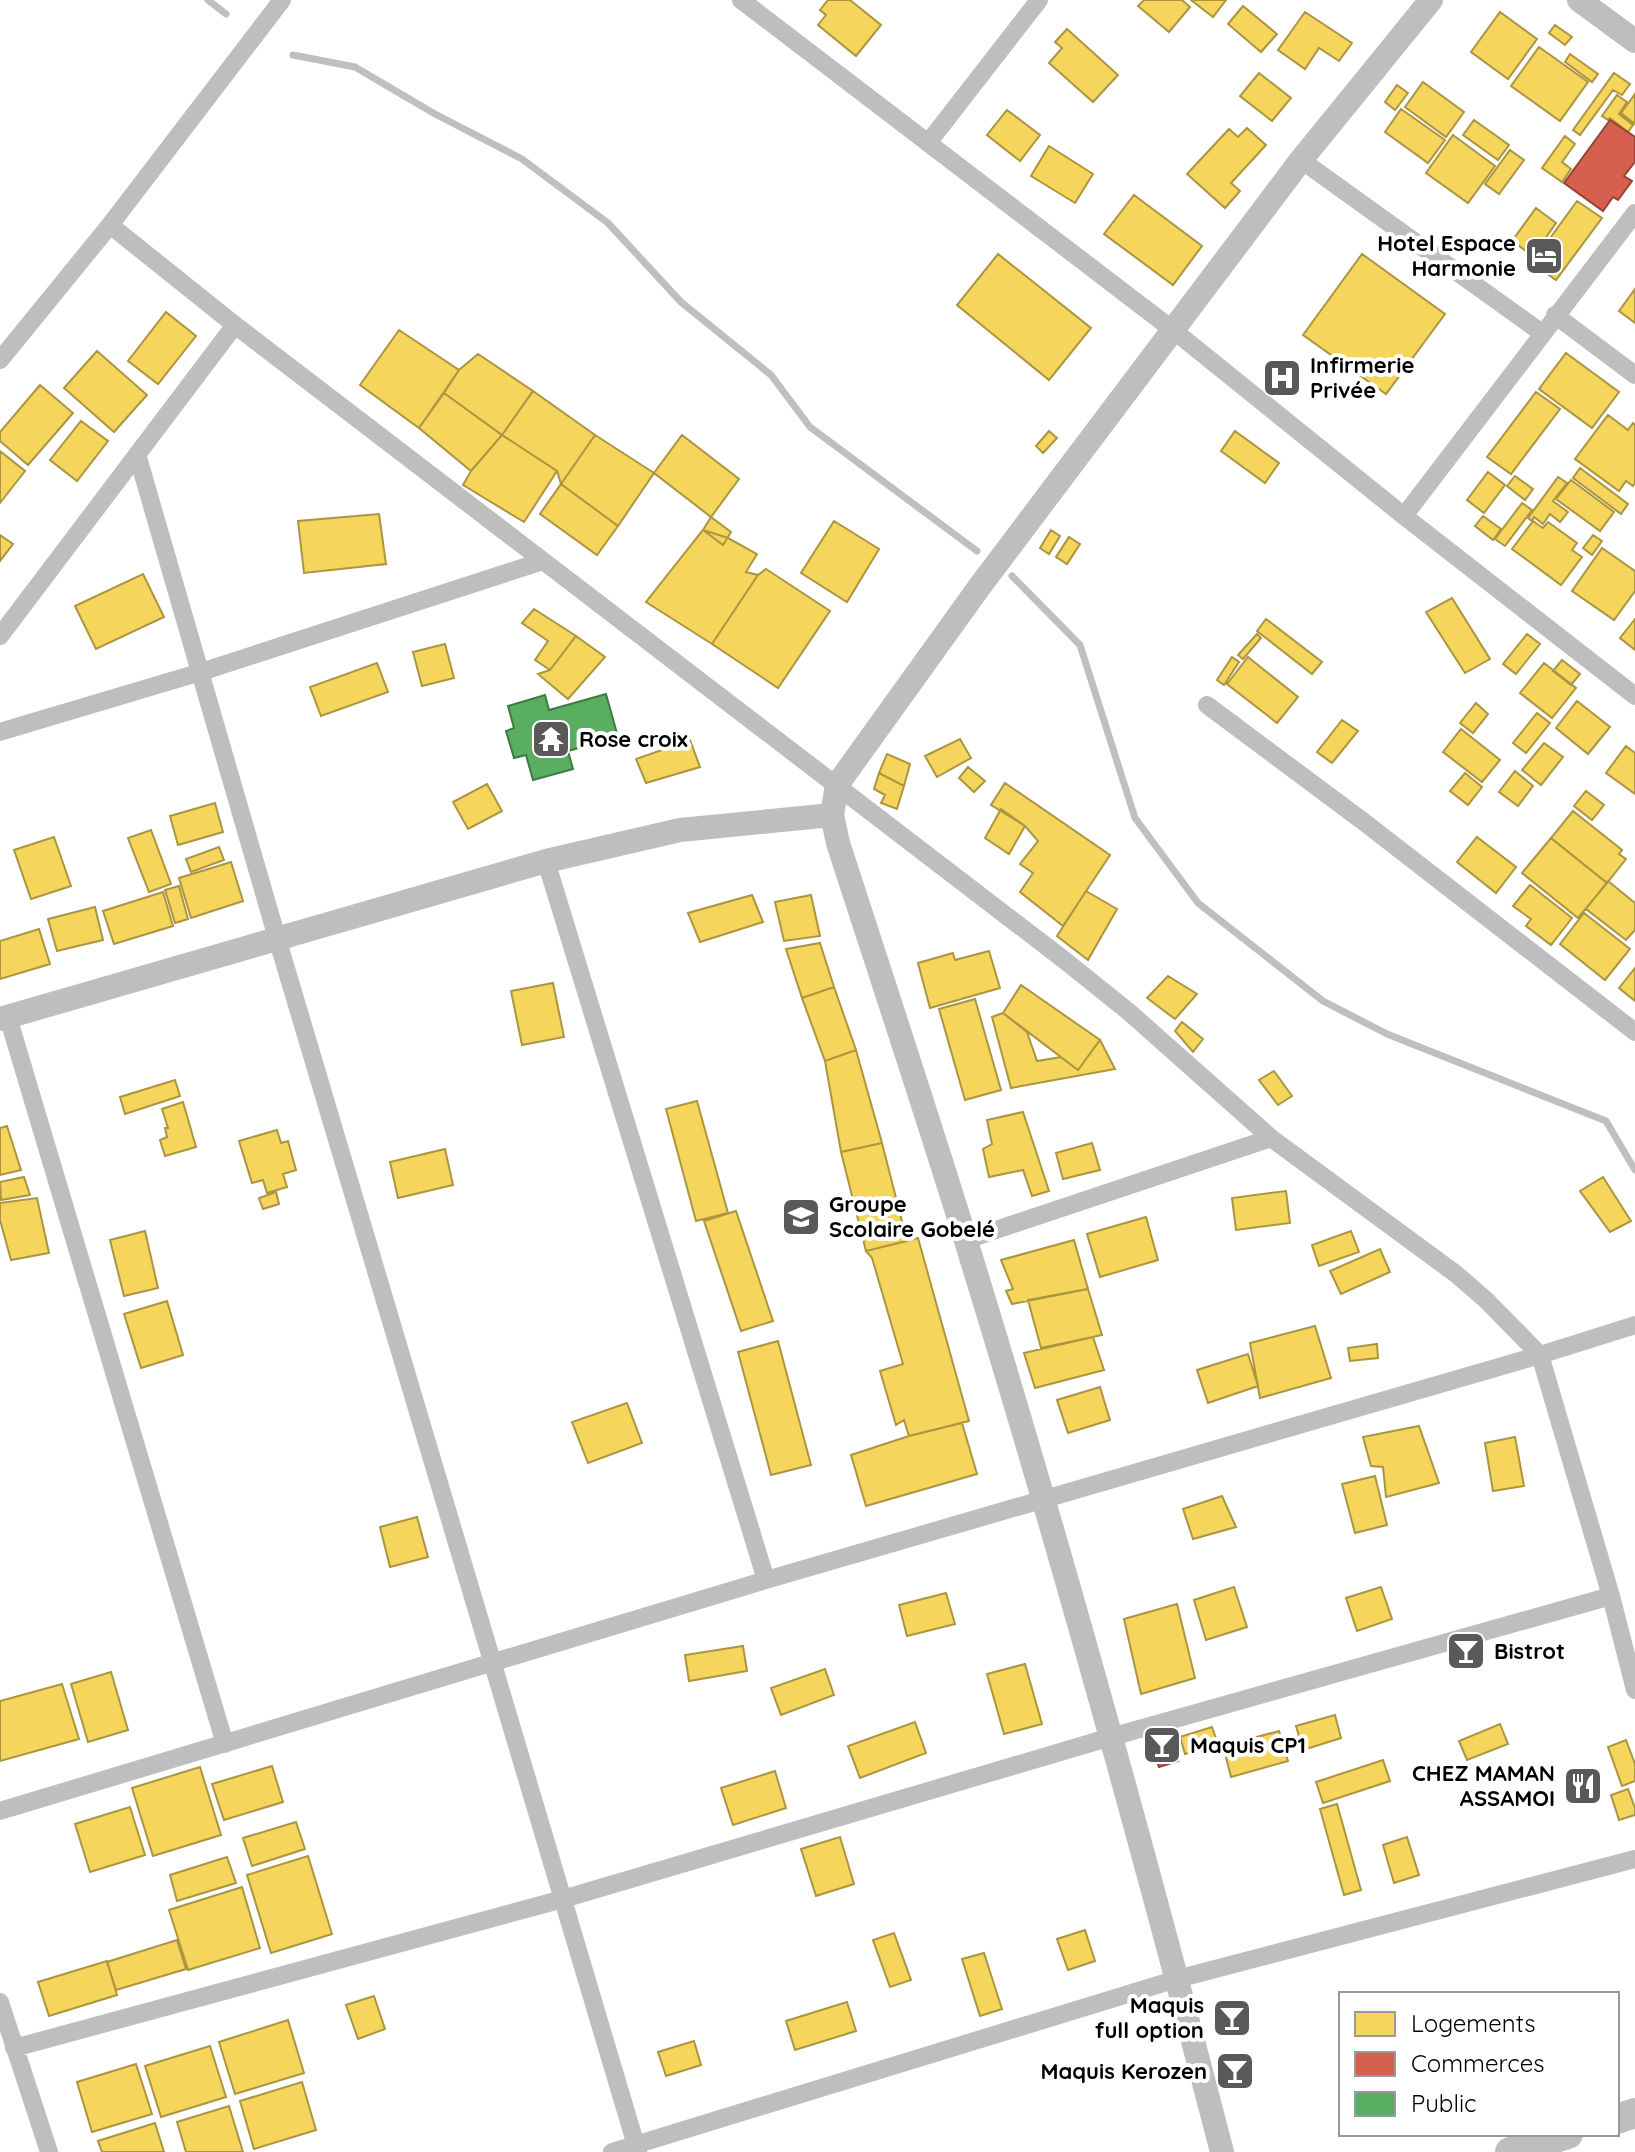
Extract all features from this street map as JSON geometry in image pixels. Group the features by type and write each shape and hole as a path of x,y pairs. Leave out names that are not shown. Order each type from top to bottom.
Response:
{"highway":[{"path":"1510,2152 1562,2136"}],"street":[{"path":"0,360 110,225 282,0"},
{"path":"741,0 1173,330 1635,696"},
{"path":"928,143 1039,0"},
{"path":"1222,2152 1044,1500 966,1240 838,843 832,815 837,785 980,586 1301,160 1431,0"},
{"path":"1579,0 1635,41"},
{"path":"1301,160 1542,333"},
{"path":"1404,516 1635,213"},
{"path":"110,225 235,325 1129,1012 1271,1138 1456,1274 1486,1300 1540,1355 1611,1596 1635,1690"},
{"path":"1555,315 1635,375"},
{"path":"0,636 235,325"},
{"path":"137,454 277,938 636,2148"},
{"path":"0,732 201,672 543,561"},
{"path":"1207,705 1635,1032"},
{"path":"225,1744 4,1018 546,861 680,830 832,815"},
{"path":"546,861 766,1580"},
{"path":"966,1240 1271,1138"},
{"path":"0,1811 766,1580 1635,1325"},
{"path":"14,2048 563,1899 1111,1737 1611,1596"},
{"path":"612,2152 636,2148 1177,1979 1635,1859"},
{"path":"0,2002 49,2152"}],"building: Logements":[{"path":"828,0 850,0 881,25 856,56 818,25 826,15 820,10"},
{"path":"1144,0 1182,0 1190,7 1169,32 1138,6"},
{"path":"1191,0 1226,0 1213,17"},
{"path":"1243,6 1277,34 1261,52 1228,24"},
{"path":"1305,12 1352,43 1339,61 1319,48 1305,69 1278,50"},
{"path":"1500,12 1537,39 1508,79 1471,52"},
{"path":"1555,25 1572,37 1565,45 1549,33"},
{"path":"1067,29 1118,75 1093,102 1049,63 1062,48 1055,42"},
{"path":"1539,47 1588,82 1560,121 1511,86"},
{"path":"1570,54 1598,74 1592,82 1565,62"},
{"path":"1259,73 1291,98 1272,121 1240,96"},
{"path":"1614,73 1630,84 1622,95 1613,90 1580,135 1573,130"},
{"path":"1423,82 1464,112 1446,137 1405,107"},
{"path":"1397,85 1408,93 1395,110 1385,102"},
{"path":"1635,94 1635,124 1621,113"},
{"path":"1617,95 1627,102 1619,114 1633,125 1628,132 1610,118 1608,120 1602,116"},
{"path":"1401,109 1445,140 1428,163 1385,132"},
{"path":"1007,110 1040,135 1020,161 987,135"},
{"path":"1474,120 1509,145 1498,160 1463,135"},
{"path":"1247,128 1266,145 1231,183 1240,191 1225,208 1187,174 1229,129 1238,137"},
{"path":"1453,135 1495,166 1468,203 1426,173"},
{"path":"1565,136 1575,144 1562,162 1571,169 1562,182 1542,168"},
{"path":"1049,146 1093,174 1075,203 1031,176"},
{"path":"1510,150 1524,160 1499,194 1485,184"},
{"path":"1134,195 1202,246 1173,285 1104,234"},
{"path":"1577,201 1602,218 1556,280 1532,263"},
{"path":"1536,208 1556,223 1533,256 1512,241"},
{"path":"998,254 1091,328 1049,380 957,305"},
{"path":"1362,254 1445,314 1386,394 1303,335"},
{"path":"1635,289 1635,323 1619,311"},
{"path":"166,312 196,336 158,384 128,361"},
{"path":"399,330 459,370 419,428 360,385"},
{"path":"97,351 147,395 114,432 64,388"},
{"path":"1566,353 1619,392 1592,428 1539,389"},
{"path":"478,354 533,391 502,435 444,393 459,370"},
{"path":"40,385 73,413 28,465 0,441 0,432"},
{"path":"533,391 595,435 561,484 557,471 502,435"},
{"path":"1536,392 1560,409 1511,474 1487,457"},
{"path":"444,393 502,435 471,471 419,428"},
{"path":"1608,415 1628,430 1633,423 1635,425 1635,483 1633,486 1626,481 1619,491 1575,459"},
{"path":"81,421 108,441 77,481 50,460"},
{"path":"1049,431 1057,438 1043,453 1036,446"},
{"path":"1235,431 1279,463 1265,483 1221,451"},
{"path":"502,435 557,471 524,522 463,485"},
{"path":"595,435 654,473 618,526 561,484"},
{"path":"682,435 739,479 711,517 654,473"},
{"path":"0,451 25,471 0,503"},
{"path":"1580,468 1628,504 1621,514 1573,478"},
{"path":"1488,472 1505,485 1484,513 1467,500"},
{"path":"1515,476 1533,489 1525,500 1507,486"},
{"path":"1558,477 1567,483 1553,501 1568,512 1560,522 1550,514 1543,524 1534,517 1532,521 1528,518"},
{"path":"1571,480 1614,512 1600,531 1556,499"},
{"path":"561,484 618,526 597,555 540,514"},
{"path":"1522,503 1532,510 1505,546 1495,539"},
{"path":"379,514 386,564 304,573 298,521"},
{"path":"1483,516 1501,529 1493,540 1475,526"},
{"path":"711,517 731,532 723,545 703,530"},
{"path":"834,521 879,549 847,602 801,573"},
{"path":"1533,521 1543,528 1548,522 1577,543 1572,550 1582,557 1561,585 1512,549"},
{"path":"703,530 728,538 757,554 746,572 758,575 712,644 646,602"},
{"path":"1051,530 1060,536 1049,554 1040,548"},
{"path":"0,535 13,544 0,561"},
{"path":"1593,535 1602,541 1592,555 1583,548"},
{"path":"1069,537 1080,544 1067,564 1056,557"},
{"path":"1602,548 1635,571 1635,591 1614,620 1572,591"},
{"path":"766,569 830,611 778,688 712,644 758,575"},
{"path":"143,574 164,617 96,649 75,606"},
{"path":"1452,598 1490,659 1465,673 1426,612"},
{"path":"534,609 576,636 550,670 535,660 548,641 522,623"},
{"path":"1266,619 1322,662 1312,674 1257,631"},
{"path":"1635,619 1635,650 1620,638"},
{"path":"1257,634 1261,638 1243,659 1238,655"},
{"path":"1527,634 1540,644 1516,674 1503,664"},
{"path":"576,636 605,657 568,699 538,674 550,670"},
{"path":"445,644 454,678 422,686 413,652"},
{"path":"1232,657 1239,662 1224,685 1217,680"},
{"path":"1248,657 1298,697 1277,723 1227,684"},
{"path":"1562,660 1580,674 1571,685 1553,671"},
{"path":"377,663 388,692 321,716 310,687"},
{"path":"1544,663 1576,688 1552,718 1520,693"},
{"path":"1577,701 1610,727 1588,754 1556,728"},
{"path":"1476,703 1488,714 1473,733 1460,723"},
{"path":"1537,713 1550,723 1526,753 1513,743"},
{"path":"1342,720 1358,731 1332,763 1317,752"},
{"path":"1461,729 1500,760 1482,782 1443,752"},
{"path":"960,739 971,758 937,777 925,756"},
{"path":"690,740 700,767 646,783 636,759"},
{"path":"1544,743 1563,757 1541,785 1522,770"},
{"path":"1626,746 1635,753 1635,794 1606,773"},
{"path":"887,754 910,764 904,786 879,773"},
{"path":"968,767 985,781 974,792 959,778"},
{"path":"1515,771 1533,786 1518,806 1499,792"},
{"path":"879,773 904,786 897,809 881,803 885,795 874,789"},
{"path":"1465,773 1482,787 1468,805 1450,791"},
{"path":"1005,783 1110,855 1063,926 1020,892 1033,873 1020,864 1038,841 1025,826 991,805"},
{"path":"487,784 502,811 468,829 453,802"},
{"path":"1586,791 1604,805 1592,820 1574,806"},
{"path":"215,803 223,832 178,845 170,816"},
{"path":"1001,809 1025,826 1009,854 985,838"},
{"path":"1573,811 1622,850 1619,854 1626,859 1607,883 1551,838"},
{"path":"151,830 171,884 149,892 128,838"},
{"path":"54,837 71,886 31,899 14,850"},
{"path":"1477,837 1516,867 1496,893 1457,862"},
{"path":"1551,838 1607,883 1578,918 1522,873"},
{"path":"219,847 224,860 191,872 186,859"},
{"path":"231,862 243,901 191,918 179,878"},
{"path":"1608,881 1635,903 1635,930 1626,940 1586,909"},
{"path":"1530,885 1572,918 1551,945 1526,926 1531,919 1513,906"},
{"path":"179,886 188,919 175,923 165,890"},
{"path":"1086,891 1117,909 1088,960 1057,936"},
{"path":"163,892 173,926 114,944 103,911"},
{"path":"752,895 763,922 700,942 688,913"},
{"path":"811,895 820,936 784,941 775,902"},
{"path":"95,907 103,940 57,951 48,919"},
{"path":"1584,913 1630,949 1605,980 1560,944"},
{"path":"39,929 50,964 0,979 0,941"},
{"path":"820,943 834,987 802,998 786,949"},
{"path":"989,951 1000,988 930,1008 918,963 953,953 955,960"},
{"path":"1635,968 1635,1001 1619,988"},
{"path":"1168,976 1197,994 1175,1019 1147,998"},
{"path":"553,983 564,1037 522,1045 511,991"},
{"path":"1021,985 1100,1040 1078,1070 1003,1013"},
{"path":"834,987 856,1050 825,1061 802,998"},
{"path":"975,999 1001,1090 965,1100 939,1009"},
{"path":"1003,1013 1027,1032 1037,1061 1061,1057 1078,1070 1100,1040 1115,1069 1011,1088 992,1017"},
{"path":"1182,1022 1203,1039 1193,1052 1175,1031"},
{"path":"856,1050 882,1143 841,1152 825,1061"},
{"path":"1274,1071 1292,1096 1278,1105 1259,1080"},
{"path":"175,1080 180,1096 125,1114 120,1097"},
{"path":"697,1101 728,1213 696,1221 666,1109"},
{"path":"183,1102 196,1147 165,1156 160,1140 167,1137 165,1128 168,1128 162,1109"},
{"path":"1023,1112 1049,1191 1032,1196 1023,1170 989,1177 983,1149 992,1144 987,1120"},
{"path":"7,1126 21,1170 0,1175 0,1128"},
{"path":"277,1130 281,1143 288,1141 296,1170 283,1174 287,1187 267,1193 263,1180 252,1183 239,1141"},
{"path":"882,1143 907,1241 866,1251 841,1152"},
{"path":"1092,1143 1100,1170 1063,1179 1056,1153"},
{"path":"445,1149 453,1185 398,1198 390,1162"},
{"path":"24,1177 30,1195 1,1200 0,1182"},
{"path":"1603,1177 1631,1221 1610,1232 1580,1191"},
{"path":"1286,1191 1290,1223 1236,1230 1232,1198"},
{"path":"276,1192 279,1204 263,1209 259,1198"},
{"path":"37,1198 49,1253 11,1260 0,1220 0,1203"},
{"path":"736,1211 773,1321 741,1331 704,1221"},
{"path":"1146,1217 1158,1260 1100,1277 1087,1234"},
{"path":"145,1231 158,1288 124,1296 110,1240"},
{"path":"1351,1231 1359,1252 1319,1266 1312,1245"},
{"path":"918,1238 969,1421 909,1436 904,1420 896,1425 880,1371 903,1364 872,1258 866,1251"},
{"path":"1074,1240 1088,1289 1012,1304 1006,1291 1013,1289 1001,1260"},
{"path":"1380,1249 1390,1272 1341,1294 1330,1271"},
{"path":"1088,1289 1102,1335 1041,1348 1028,1300"},
{"path":"167,1301 183,1355 141,1368 124,1314"},
{"path":"1315,1326 1331,1378 1260,1398 1250,1343"},
{"path":"1093,1337 1104,1370 1035,1388 1024,1353"},
{"path":"778,1341 811,1465 771,1475 738,1352"},
{"path":"1377,1344 1378,1358 1350,1361 1348,1348"},
{"path":"1248,1354 1258,1386 1208,1403 1197,1370"},
{"path":"1100,1387 1110,1420 1068,1433 1057,1400"},
{"path":"627,1403 642,1443 588,1463 572,1422"},
{"path":"962,1423 977,1474 866,1506 851,1455"},
{"path":"1419,1426 1439,1483 1386,1497 1383,1467 1371,1466 1363,1437"},
{"path":"1515,1437 1524,1486 1493,1491 1485,1443"},
{"path":"1375,1476 1387,1525 1355,1533 1342,1484"},
{"path":"1222,1496 1236,1527 1193,1539 1183,1509"},
{"path":"417,1517 428,1557 390,1567 380,1527"},
{"path":"1234,1587 1247,1627 1206,1640 1194,1600"},
{"path":"1381,1587 1392,1619 1357,1631 1346,1598"},
{"path":"946,1593 955,1624 907,1636 899,1605"},
{"path":"1177,1604 1195,1678 1141,1694 1124,1619"},
{"path":"743,1646 747,1671 689,1681 685,1655"},
{"path":"1025,1664 1042,1724 1004,1734 987,1674"},
{"path":"825,1669 834,1695 781,1715 771,1688"},
{"path":"111,1672 128,1730 88,1742 71,1684"},
{"path":"62,1684 79,1739 0,1761 0,1701"},
{"path":"1335,1715 1341,1738 1303,1750 1296,1726"},
{"path":"915,1722 926,1753 860,1778 848,1746"},
{"path":"1500,1724 1508,1744 1467,1760 1459,1741"},
{"path":"1212,1727 1218,1744 1185,1754 1180,1737"},
{"path":"1279,1731 1288,1761 1231,1777 1223,1746"},
{"path":"1626,1740 1635,1764 1635,1781 1622,1786 1608,1747"},
{"path":"1383,1760 1390,1781 1323,1803 1316,1782"},
{"path":"272,1766 283,1802 224,1820 212,1784"},
{"path":"200,1767 221,1835 153,1856 132,1788"},
{"path":"775,1771 786,1808 733,1825 721,1788"},
{"path":"1628,1789 1635,1815 1619,1820 1611,1795"},
{"path":"1337,1804 1361,1890 1344,1895 1320,1809"},
{"path":"130,1807 145,1855 90,1872 75,1824"},
{"path":"296,1822 305,1849 252,1866 243,1838"},
{"path":"840,1837 854,1884 816,1896 801,1849"},
{"path":"1407,1837 1419,1875 1394,1883 1383,1845"},
{"path":"308,1856 332,1934 271,1953 247,1875"},
{"path":"227,1857 236,1883 177,1901 170,1875"},
{"path":"242,1887 260,1948 188,1970 169,1910"},
{"path":"1085,1930 1095,1961 1068,1970 1057,1939"},
{"path":"894,1933 911,1980 890,1987 873,1940"},
{"path":"177,1940 186,1969 116,1990 107,1962"},
{"path":"984,1953 1002,2009 980,2016 962,1959"},
{"path":"107,1961 117,1995 49,2016 38,1982"},
{"path":"374,1996 385,2029 358,2039 346,2005"},
{"path":"847,2002 856,2031 795,2050 786,2021"},
{"path":"288,2020 304,2073 235,2094 219,2042"},
{"path":"694,2041 701,2065 666,2076 658,2052"},
{"path":"210,2046 226,2097 161,2117 145,2066"},
{"path":"136,2064 152,2114 92,2132 77,2082"},
{"path":"302,2082 316,2130 254,2149 240,2101"},
{"path":"229,2106 243,2152 186,2152 177,2122"},
{"path":"155,2123 164,2152 102,2152 98,2141"}],"building: Commerces":[{"path":"1610,120 1635,137 1635,162 1624,176 1632,181 1618,200 1613,197 1603,211 1564,183"},
{"path":"1170,1738 1178,1761 1159,1767 1151,1744"}],"building: Public":[{"path":"606,694 618,737 568,751 573,769 533,780 526,755 514,758 506,731 514,728 508,706 545,695 549,710"}],"waterway":[{"path":"208,0 226,14"},
{"path":"293,55 355,67 435,114 522,159 608,223 681,302 771,375 810,427 977,551"},
{"path":"1012,576 1080,645 1135,818 1198,903 1323,1001 1387,1034 1606,1121 1635,1170"}],"place":[{"name":"Hotel Espace Harmonie","path":"1544,256"},
{"name":"Infirmerie Privée","path":"1282,378"},
{"name":"Rose croix","path":"551,739"},
{"name":"Groupe Scolaire Gobelé","path":"801,1217"},
{"name":"Bistrot","path":"1466,1651"},
{"name":"Maquis CP1","path":"1162,1745"},
{"name":"CHEZ MAMAN ASSAMOI","path":"1583,1786"},
{"name":"Maquis full option","path":"1232,2018"},
{"name":"Maquis Kerozen","path":"1235,2071"}]}
